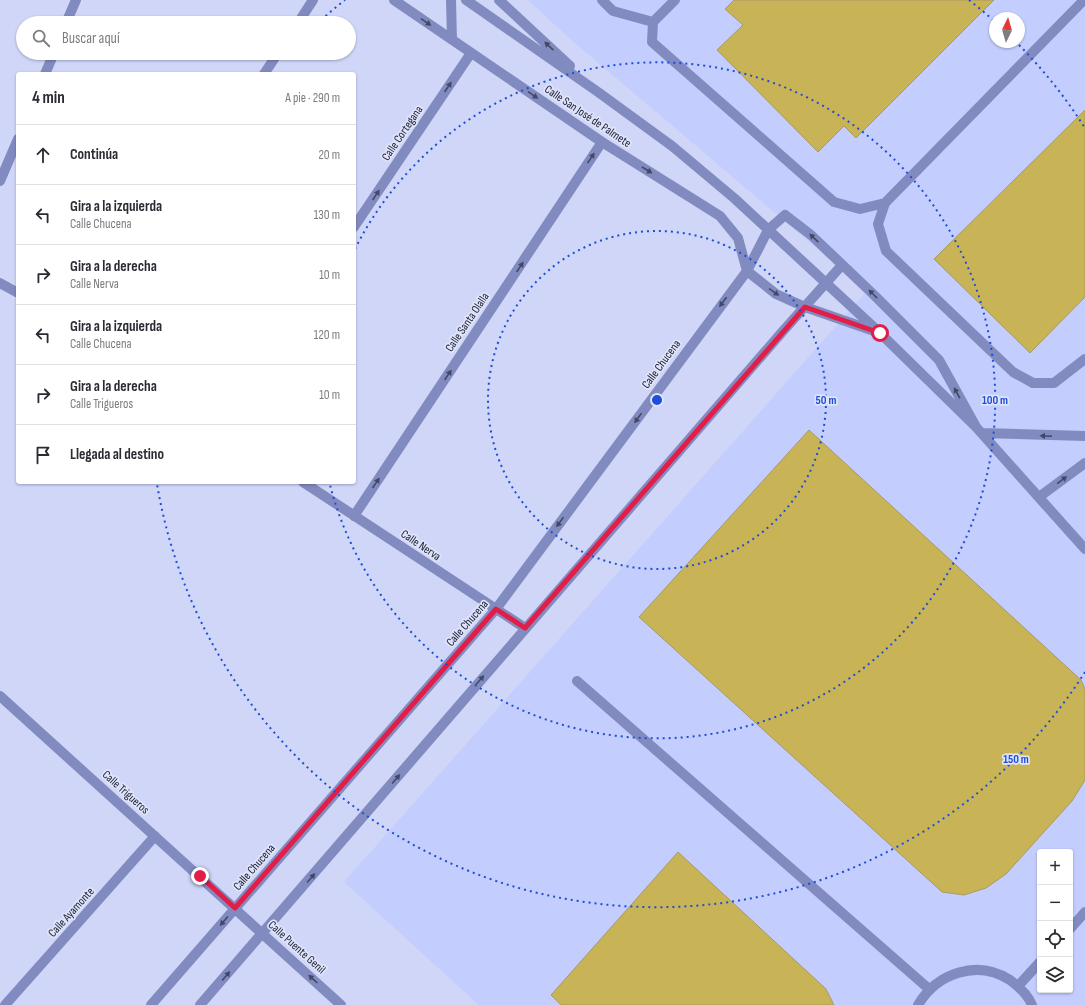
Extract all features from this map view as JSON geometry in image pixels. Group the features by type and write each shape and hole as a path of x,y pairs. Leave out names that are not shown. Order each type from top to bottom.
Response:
{"street":[{"path":"69,16 76,0"},
{"path":"303,16 313,0"},
{"name":"Calle San José de Palmete","path":"394,0 602,142 720,216 738,238 747,271"},
{"path":"451,0 452,40"},
{"name":"Calle San José de Palmete","path":"466,0 598,92 672,146 734,198 826,283 880,333 979,430"},
{"path":"499,0 598,92"},
{"path":"602,0 613,11 653,22"},
{"path":"676,0 653,22 652,42 834,202 860,209 885,203"},
{"path":"1084,0 885,203 878,224 886,251 1013,372 1033,383 1054,383 1085,359"},
{"name":"Calle Cortegana","path":"356,224 471,53"},
{"path":"46,72 51,60"},
{"path":"265,72 273,60"},
{"name":"Calle Santa Olalla","path":"354,516 602,142"},
{"path":"0,182 16,143"},
{"path":"768,230 786,215 811,235 938,360 979,430 1085,549"},
{"name":"Calle Chucena","path":"151,1005 496,609 747,271 768,230"},
{"path":"200,1005 525,628 842,265"},
{"path":"747,271 776,294 805,307 880,333"},
{"path":"0,282 16,292"},
{"path":"979,430 1085,436"},
{"path":"1038,497 1085,463"},
{"name":"Calle Nerva","path":"306,484 525,628"},
{"path":"577,681 929,989"},
{"name":"Calle Trigueros","path":"0,696 235,908"},
{"name":"Calle Ayamonte","path":"5,1005 155,836"},
{"name":"Calle Puente Genil","path":"235,908 341,1005"},
{"path":"1073,926 1085,912"},
{"path":"1018,986 1037,965"},
{"path":"918,1005 929,989 944,977 963,971 982,970 1002,975 1018,986 1032,1005"}],"shaded area":[{"path":"528,0 1085,0 1085,1005 479,1005 344,882 867,291 569,38"}],"building":[{"path":"734,0 994,0 856,138 844,126 818,152 717,50 743,25 725,9"},
{"path":"1085,110 1085,297 1030,353 934,259"},
{"path":"809,430 1081,680 1085,689 1085,780 1072,801 1006,874 986,888 964,895 942,892 639,617"},
{"path":"678,852 826,989 834,1005 561,1005 551,995"}],"route":[{"path":"200,876 235,908 496,609 525,628 805,307 880,333"}]}
